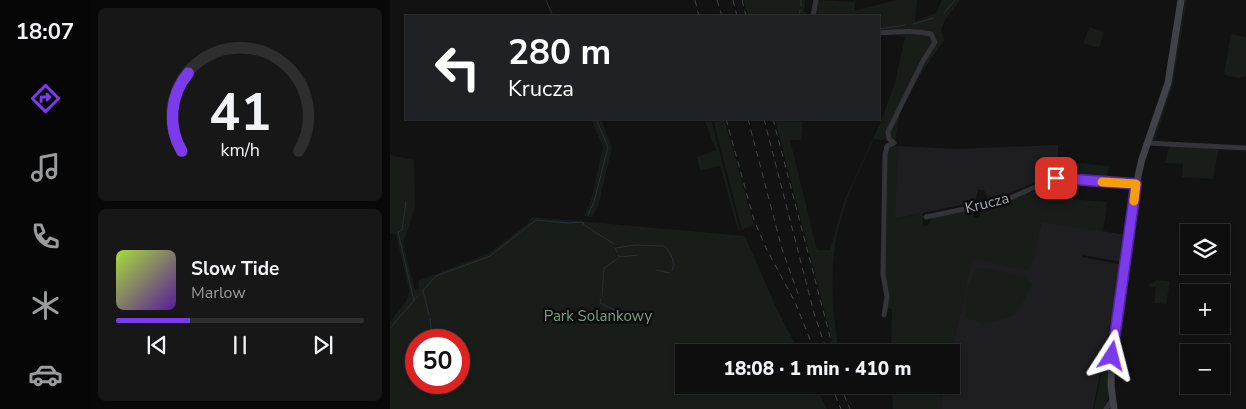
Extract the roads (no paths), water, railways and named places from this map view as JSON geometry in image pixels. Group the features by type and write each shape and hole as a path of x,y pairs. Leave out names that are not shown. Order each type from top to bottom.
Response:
{"main road":[{"path":"1114,409 1112,400 1112,356 1136,184 1147,143 1168,83 1181,0"}],"street":[{"path":"813,15 816,0"},
{"path":"880,33 909,30 931,34 935,42 923,61 888,132 889,139 894,143 887,146 885,155 883,274 887,297 884,316"},
{"path":"1147,143 1246,148"},
{"name":"Krucza","path":"926,217 1003,201 1056,178 1136,184"},
{"path":"1106,409 1112,400"}],"waterway":[{"path":"546,0 553,15"},
{"path":"801,0 801,6"},
{"path":"944,13 955,0"},
{"path":"799,15 800,10"},
{"path":"914,24 933,18"},
{"path":"880,29 905,25"},
{"path":"588,215 594,202 608,147 596,120"},
{"path":"406,202 402,230 398,232 414,301"},
{"path":"422,291 436,276 490,256 536,220 568,223 583,222 584,225 614,244"},
{"path":"616,248 636,245 664,246 672,258 672,271"},
{"path":"615,248 617,252"},
{"path":"602,296 604,268 620,257 618,255"},
{"path":"620,257 638,255"},
{"path":"656,270 670,273"},
{"path":"423,291 429,315"},
{"path":"390,328 418,296"},
{"path":"601,299 600,303 619,312 627,321"},
{"path":"430,318 431,329"}],"railway":[{"path":"695,0 699,15"},
{"path":"717,0 722,15"},
{"path":"733,0 737,15"},
{"path":"742,0 746,15"},
{"path":"726,120 754,220 766,248 795,302 812,344"},
{"path":"748,120 782,249 800,299"},
{"path":"764,120 814,313 824,344"},
{"path":"773,120 832,344"},
{"path":"835,394 841,409"},
{"path":"844,394 850,409"}],"park label":[{"name":"Park Solankowy","path":"598,316"}]}
